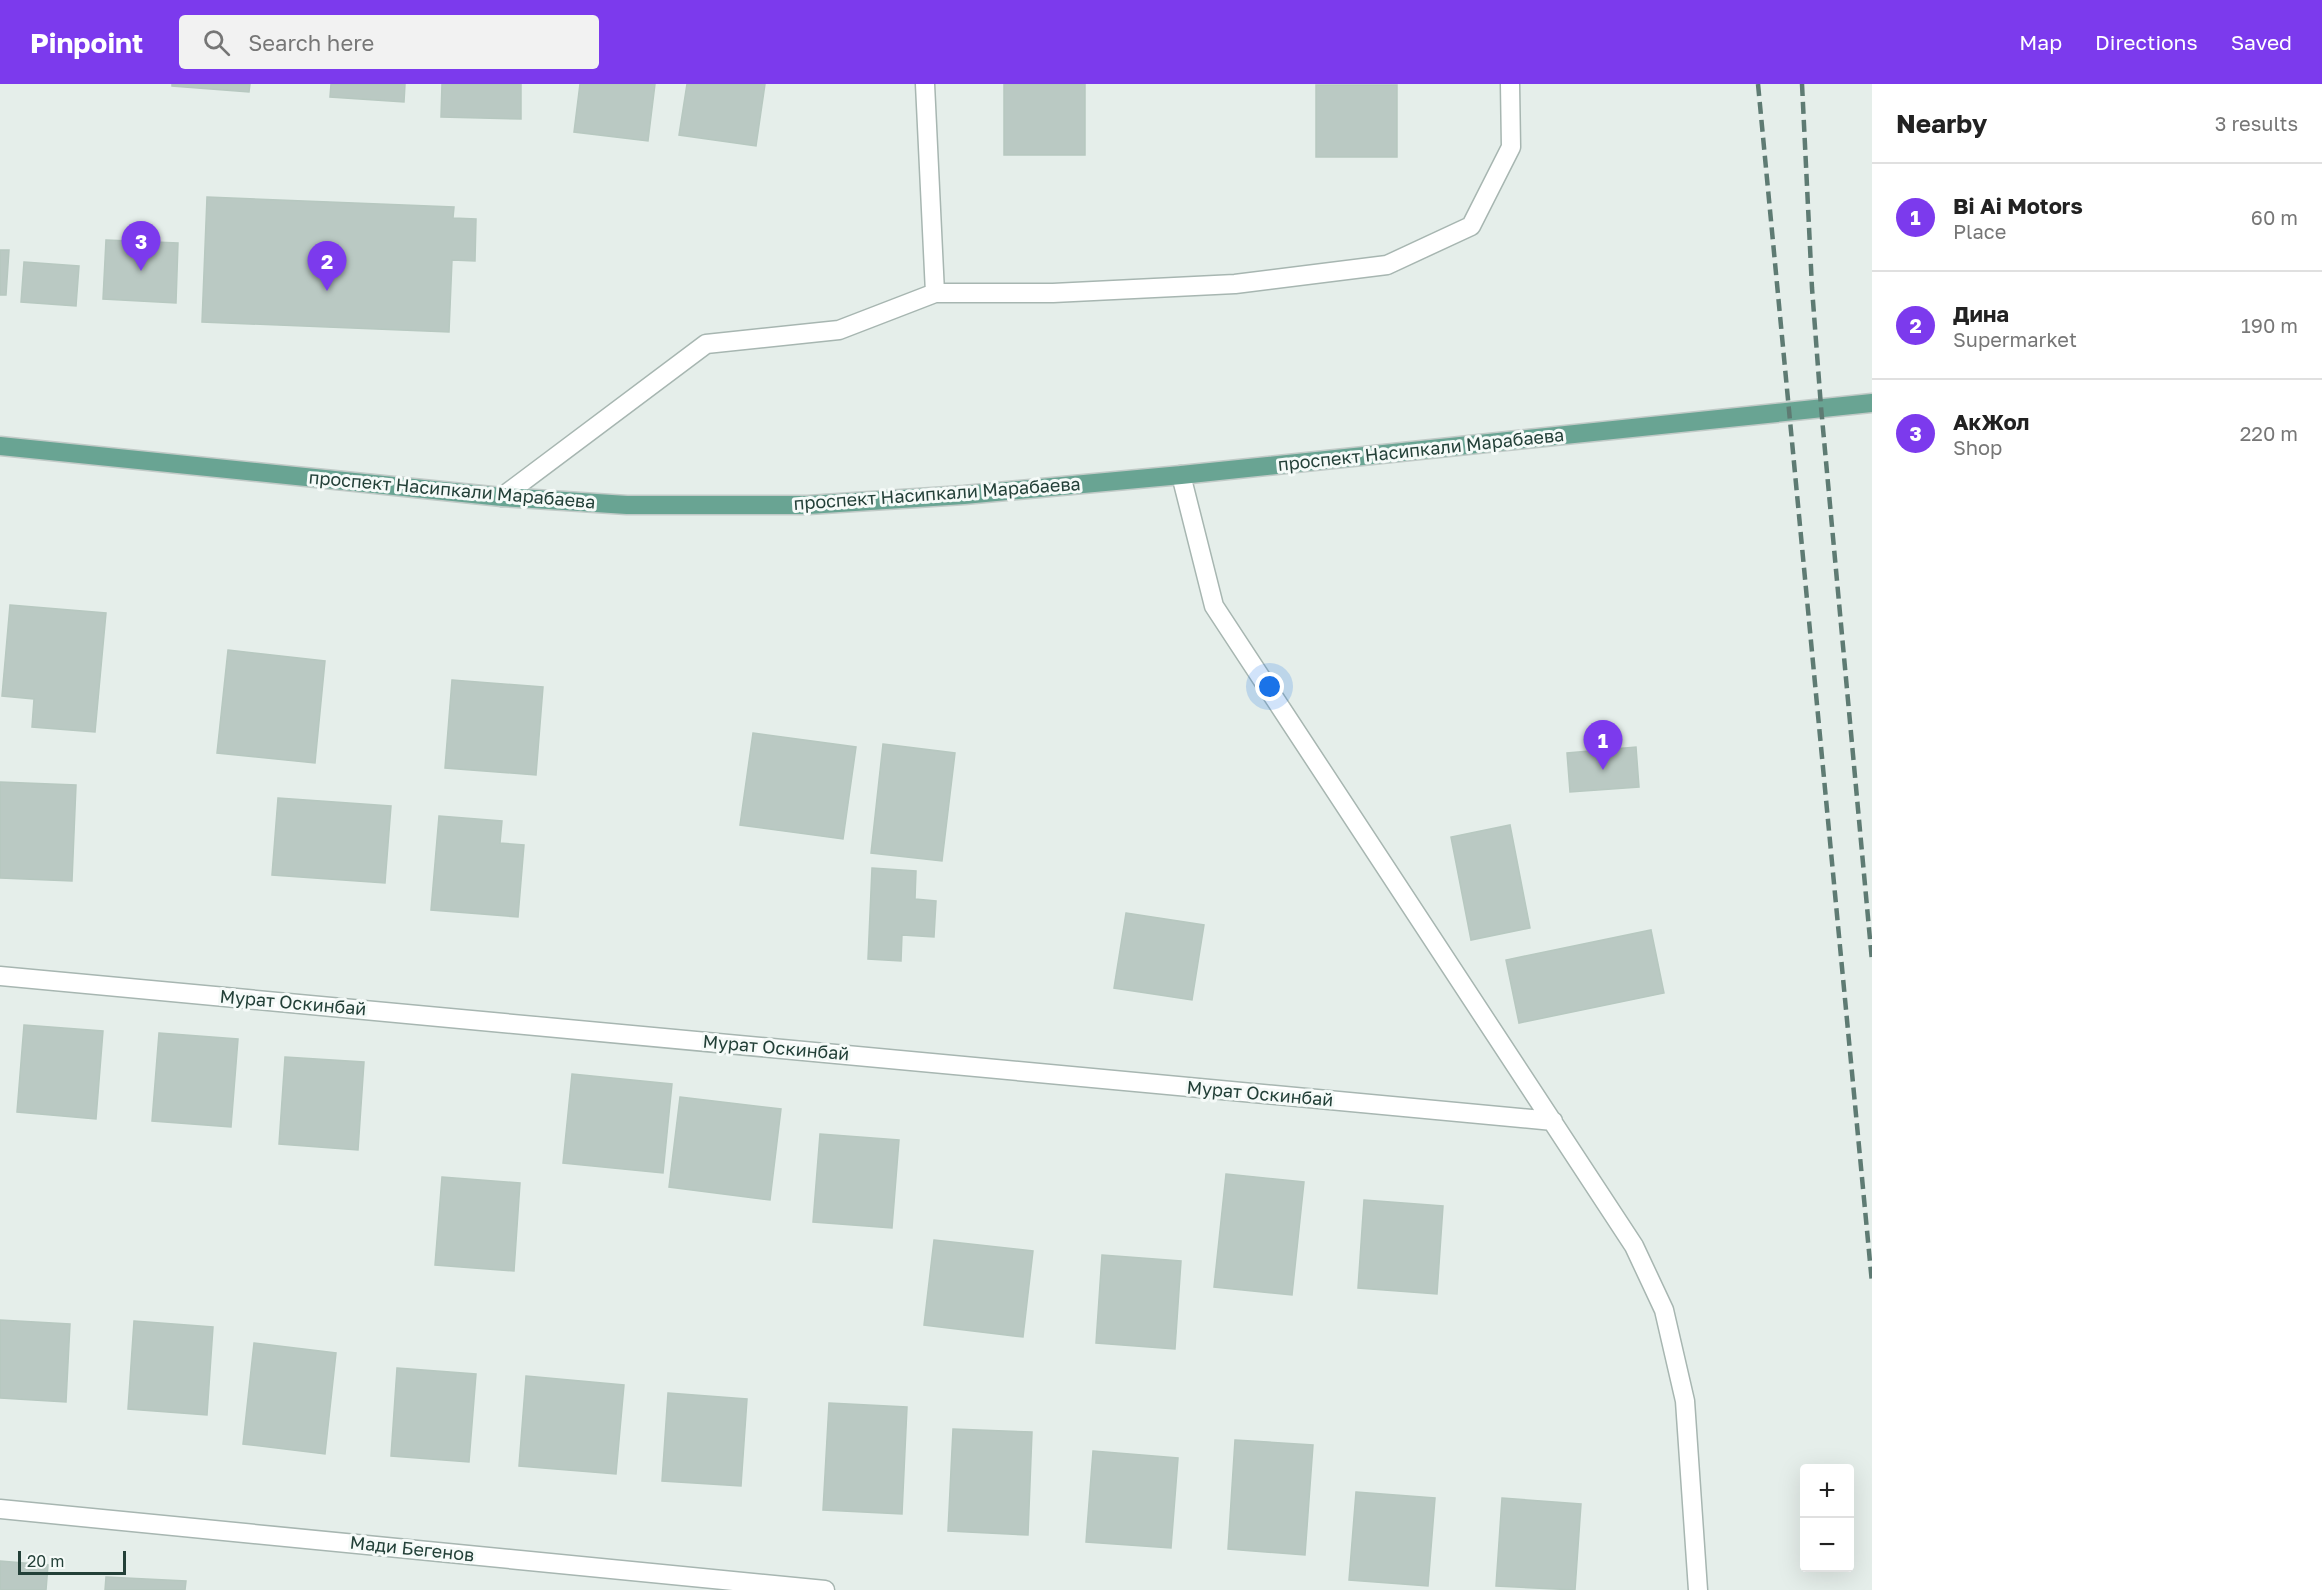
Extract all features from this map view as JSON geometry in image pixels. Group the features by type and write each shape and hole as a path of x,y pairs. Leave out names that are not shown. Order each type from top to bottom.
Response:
{"main road":[{"name":"проспект Насипкали Марабаева","path":"0,446 502,497 627,505 808,505 964,495 1182,475 1872,403"}],"street":[{"path":"925,84 935,293"},
{"path":"502,497 706,344 839,330 935,293 1053,293 1235,284 1387,265 1471,226 1511,147 1510,84"},
{"path":"1182,475 1214,606 1634,1246 1664,1310 1685,1401 1698,1590"},
{"name":"Мурат Оскинбай","path":"0,976 1553,1121"},
{"name":"Мади Бегенов","path":"0,1509 825,1590"}],"building":[{"path":"172,84 250,84 249,92 172,86"},
{"path":"331,84 405,84 404,102 330,97"},
{"path":"442,84 521,84 521,119 441,117"},
{"path":"580,84 655,84 648,141 574,132"},
{"path":"687,84 765,84 756,146 679,135"},
{"path":"1004,84 1085,84 1085,155 1004,155"},
{"path":"1316,85 1397,85 1397,157 1316,157"},
{"path":"207,197 454,207 453,218 476,219 475,261 452,260 449,332 202,322"},
{"path":"106,240 178,243 176,303 103,299"},
{"path":"0,250 9,250 6,295 0,295"},
{"path":"24,262 79,266 76,306 21,302"},
{"path":"10,605 106,613 95,732 32,727 34,699 2,696"},
{"path":"228,650 325,661 315,763 217,753"},
{"path":"452,680 543,687 536,775 445,768"},
{"path":"753,733 856,747 843,839 740,825"},
{"path":"883,744 955,753 942,861 871,853"},
{"path":"1636,747 1639,787 1570,792 1567,753"},
{"path":"0,782 76,785 72,881 0,878"},
{"path":"278,798 391,806 385,883 272,875"},
{"path":"439,816 502,821 500,843 524,845 518,917 431,910"},
{"path":"1510,825 1530,928 1471,940 1451,837"},
{"path":"872,868 916,871 915,899 936,901 934,937 902,935 901,961 868,959"},
{"path":"1126,913 1204,925 1192,1000 1114,988"},
{"path":"1651,930 1664,993 1519,1023 1506,960"},
{"path":"24,1025 103,1031 96,1119 17,1112"},
{"path":"159,1033 238,1039 231,1127 152,1121"},
{"path":"285,1057 364,1062 358,1150 279,1144"},
{"path":"572,1074 672,1084 663,1173 563,1163"},
{"path":"680,1097 781,1109 770,1200 669,1187"},
{"path":"820,1134 899,1140 892,1228 813,1222"},
{"path":"1226,1174 1304,1182 1292,1295 1214,1287"},
{"path":"442,1177 520,1183 514,1271 435,1265"},
{"path":"1364,1200 1443,1206 1437,1294 1358,1288"},
{"path":"934,1240 1033,1251 1023,1337 924,1325"},
{"path":"1102,1255 1181,1261 1175,1349 1096,1343"},
{"path":"0,1320 70,1324 66,1402 0,1398"},
{"path":"134,1321 213,1327 207,1415 128,1409"},
{"path":"254,1343 336,1353 325,1454 243,1444"},
{"path":"397,1368 476,1374 469,1462 391,1456"},
{"path":"526,1376 624,1385 616,1474 519,1466"},
{"path":"668,1393 747,1399 741,1486 662,1481"},
{"path":"829,1403 907,1407 902,1514 823,1510"},
{"path":"953,1429 1032,1432 1028,1535 948,1531"},
{"path":"1235,1440 1313,1445 1305,1555 1228,1549"},
{"path":"1093,1451 1178,1458 1171,1548 1086,1542"},
{"path":"1356,1492 1435,1498 1428,1586 1349,1580"},
{"path":"1502,1498 1581,1504 1575,1590 1496,1586"},
{"path":"0,1561 48,1565 46,1590 0,1590"},
{"path":"106,1577 186,1581 185,1590 105,1590"}],"railway":[{"path":"1758,84 1872,1283"},
{"path":"1802,84 1812,288 1821,407 1872,961"}],"place":[{"name":"АкЖол","path":"141,271"},
{"name":"Дина","path":"327,291"},
{"name":"Bi Ai Motors","path":"1603,770"}]}
